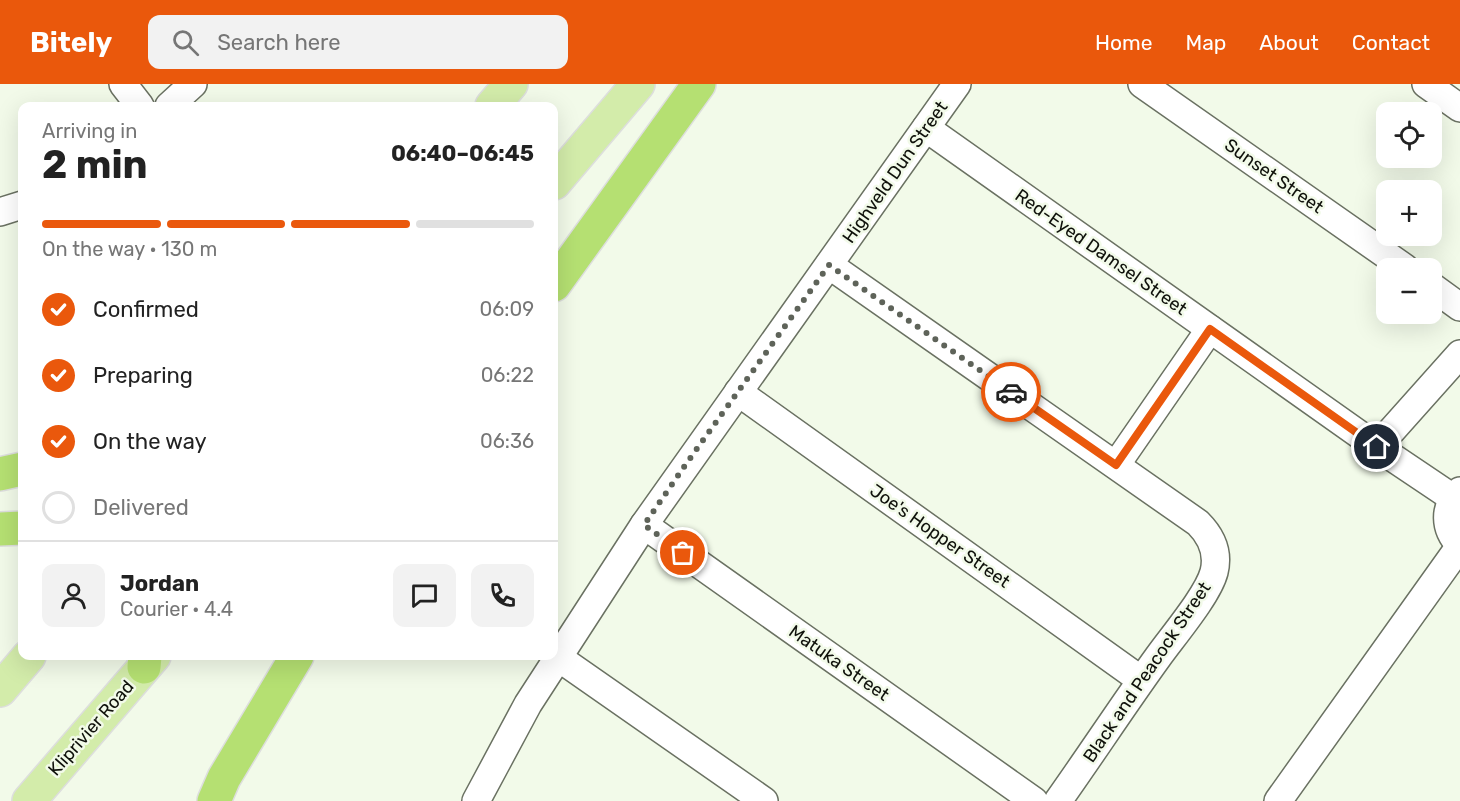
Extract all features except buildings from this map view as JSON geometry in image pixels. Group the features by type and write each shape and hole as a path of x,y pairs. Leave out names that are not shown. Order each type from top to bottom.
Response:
{"highway":[{"path":"558,279 699,84"},
{"path":"0,474 18,470"},
{"path":"0,529 18,528"},
{"path":"214,801 224,778 295,660"}],"main road":[{"path":"495,102 511,84"},
{"path":"558,178 638,84"},
{"path":"0,690 26,660"},
{"name":"Kliprivier Road","path":"29,801 147,660"}],"street":[{"path":"123,84 137,102"},
{"path":"173,102 193,84"},
{"name":"Highveld Dun Street","path":"559,658 644,525 957,84"},
{"name":"Sunset Street","path":"1142,84 1392,258"},
{"path":"1426,84 1460,108"},
{"name":"Red-Eyed Damsel Street","path":"926,128 1377,447 1457,495"},
{"path":"0,212 18,206"},
{"name":"Black and Peacock Street","path":"829,265 1198,523 1209,534 1214,546 1214,573 1206,590 1058,801"},
{"path":"1442,294 1460,307"},
{"path":"1116,465 1210,329"},
{"path":"1377,447 1460,354"},
{"name":"Joe's Hopper Street","path":"738,392 1141,680"},
{"path":"1278,801 1460,546 1450,532 1447,523 1447,514 1457,495"},
{"name":"Matuka Street","path":"644,525 1034,801"},
{"path":"559,658 764,801"},
{"name":"Highveld Dun Street","path":"479,800 528,704 558,660"}],"way so far":[{"path":"683,553 644,525 829,265 1011,392"}],"route":[{"path":"1011,392 1116,465 1210,329 1377,447"}]}
